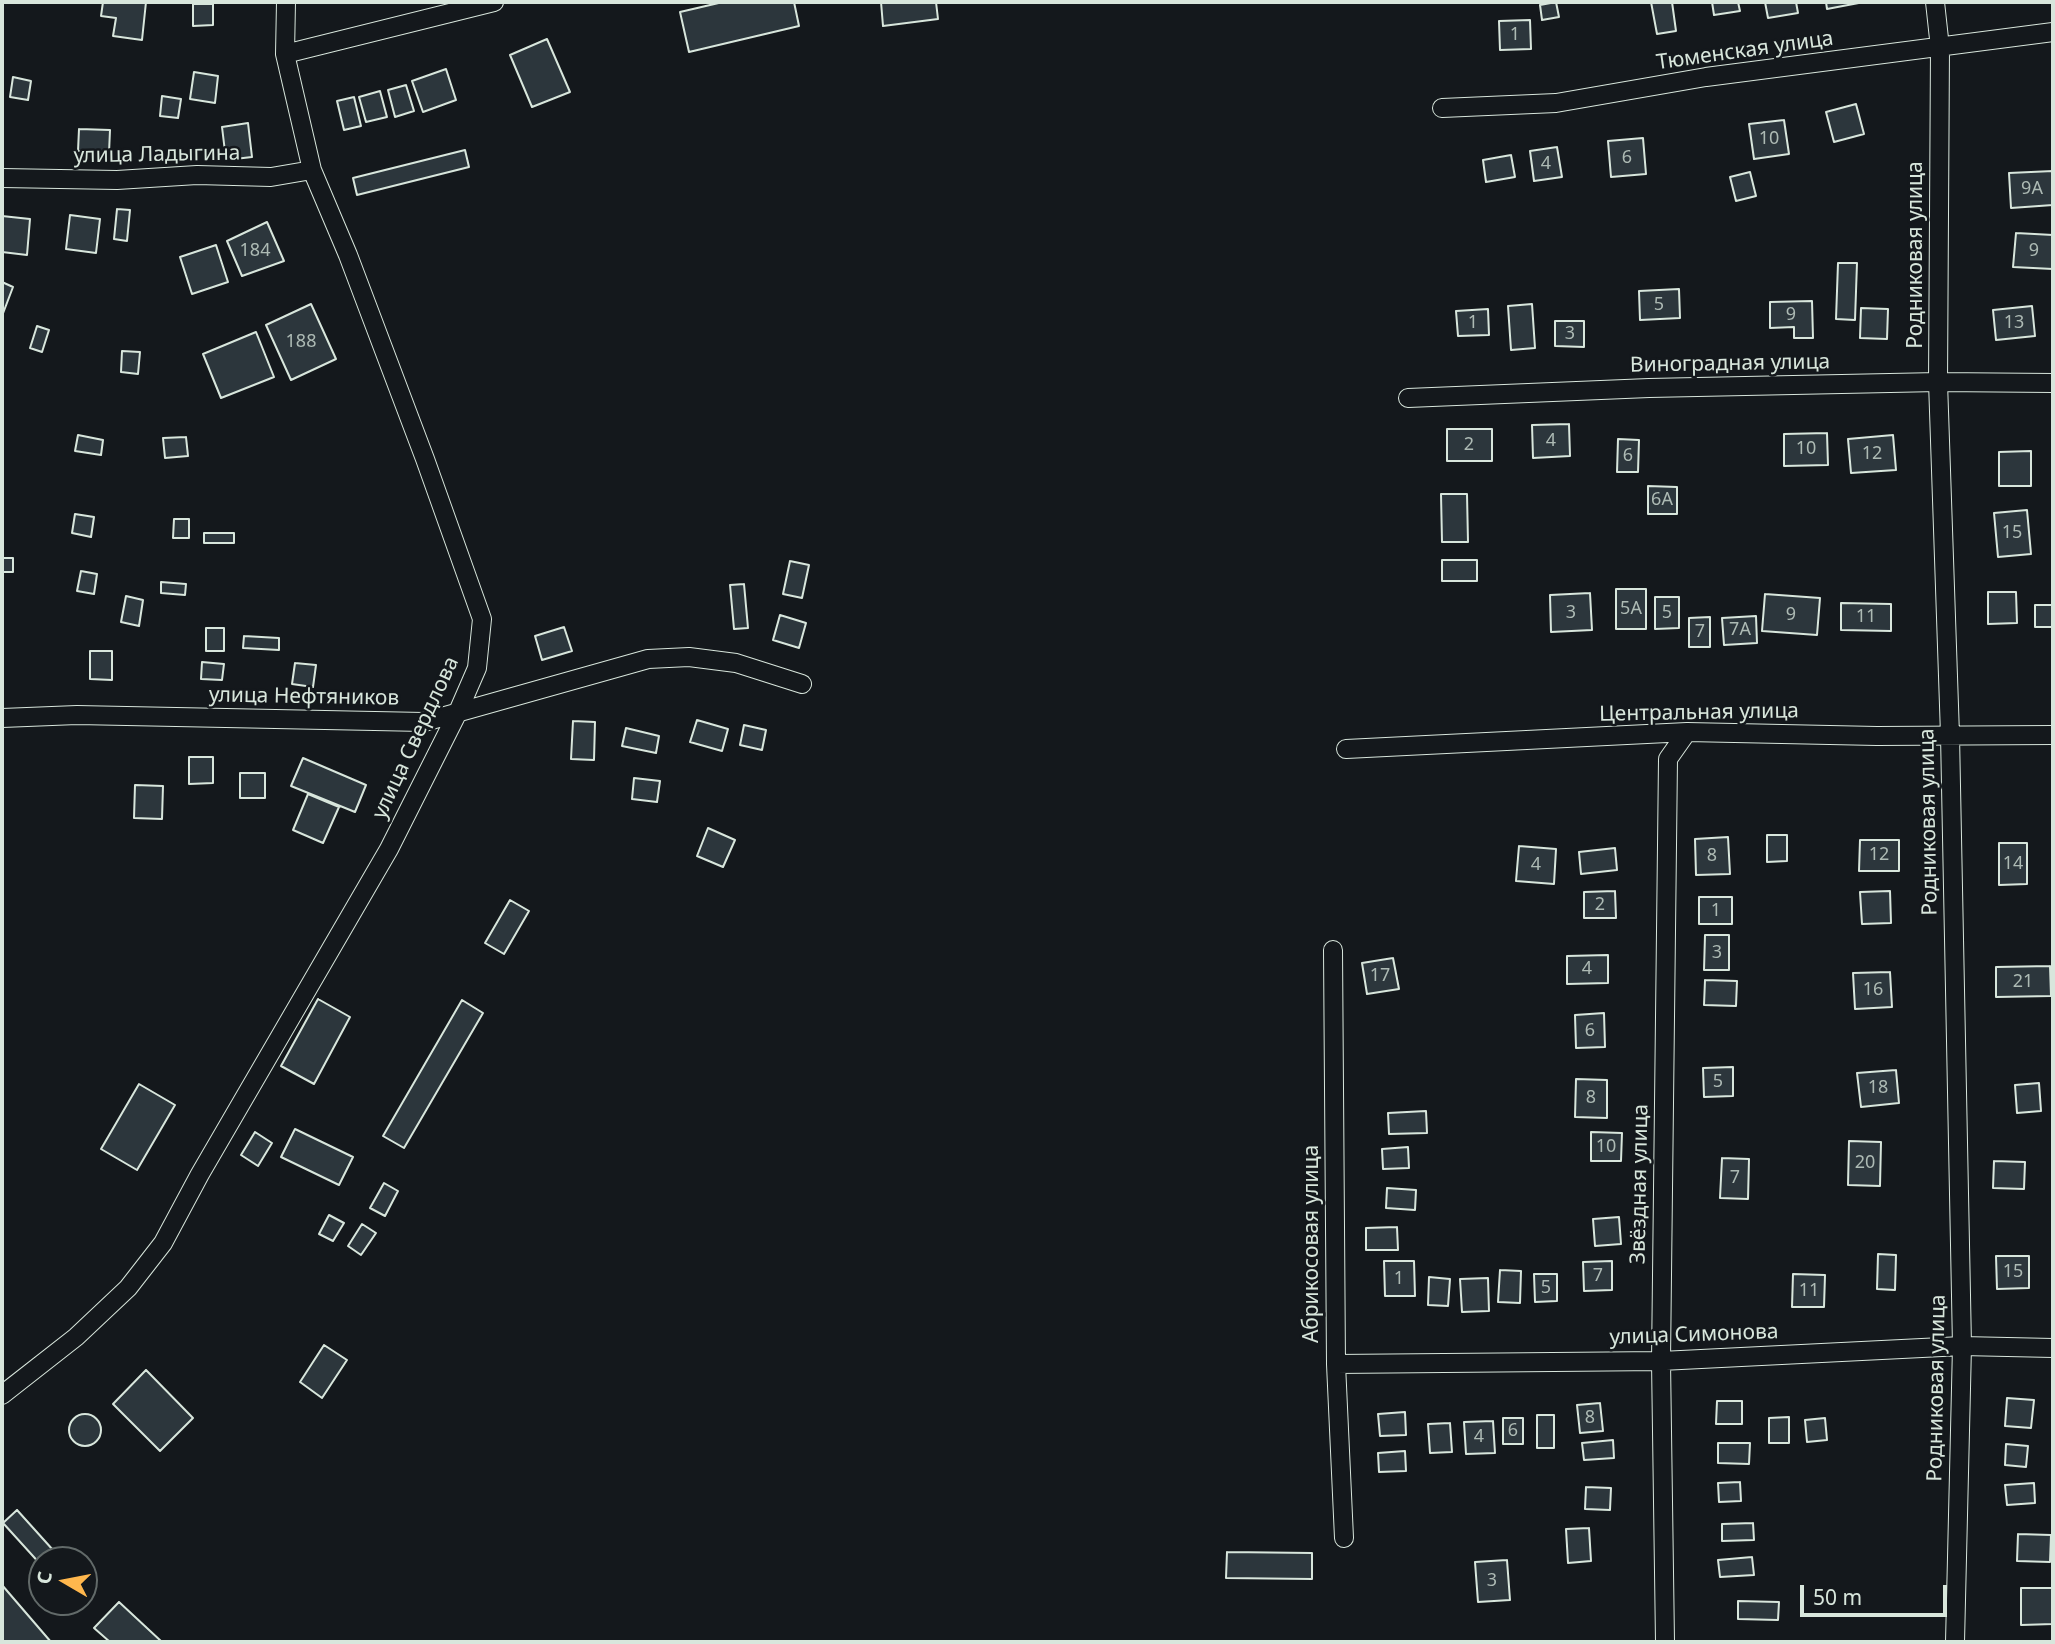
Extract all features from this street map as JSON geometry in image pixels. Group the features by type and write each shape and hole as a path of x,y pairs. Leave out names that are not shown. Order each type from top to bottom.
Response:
{"street":[{"name":"улица Свердлова","path":"2,1395 76,1337 128,1287 163,1243 200,1174 389,849 457,714 477,668 482,619 348,255 312,170 285,54 286,2"},
{"path":"285,54 495,2"},
{"name":"Родниковая улица","path":"1935,2 1940,48 1938,382 1950,735 1962,1346 1955,1642"},
{"name":"Тюменская улица","path":"1442,108 1556,103 1706,77 2053,33"},
{"name":"улица Ладыгина","path":"2,178 117,180 197,175 271,177 312,170"},
{"name":"Виноградная улица","path":"1408,398 1649,388 1938,382 2053,383"},
{"name":"улица Нефтяников","path":"2,718 77,715 424,722 648,659 689,657 736,663 802,684"},
{"name":"Центральная улица","path":"1346,749 1687,732 1877,736 2053,735"},
{"name":"Звёздная улица","path":"1665,1642 1661,1361 1668,759 1687,732"},
{"name":"Абрикосовая улица","path":"1333,950 1336,1364 1344,1538"},
{"name":"улица Симонова","path":"1336,1364 1661,1361 1962,1346 2053,1348"}],"building":[{"path":"103,2 146,2 142,40 113,36 116,18 101,16"},
{"path":"723,2 794,2 799,26 689,52 680,12"},
{"path":"881,2 936,2 938,19 883,26"},
{"path":"1556,2 1559,17 1542,20 1540,5"},
{"path":"1651,2 1672,2 1676,31 1657,34"},
{"path":"1712,2 1738,2 1740,11 1714,15"},
{"path":"1765,2 1796,2 1798,13 1768,18"},
{"path":"1826,2 1864,2 1827,9"},
{"path":"193,4 213,4 213,25 193,26"},
{"path":"1530,20 1531,49 1500,50 1499,21"},
{"path":"547,39 570,92 532,107 510,55"},
{"path":"446,69 456,100 423,112 412,81"},
{"path":"194,72 218,76 215,103 190,99"},
{"path":"13,77 31,81 28,100 10,97"},
{"path":"406,85 414,111 395,117 388,90"},
{"path":"380,91 387,117 366,122 359,97"},
{"path":"162,96 181,99 178,118 160,116"},
{"path":"354,97 361,126 344,130 337,101"},
{"path":"1856,104 1864,134 1834,142 1826,112"},
{"path":"1784,120 1789,154 1754,159 1749,124"},
{"path":"248,123 252,157 226,160 222,127"},
{"path":"79,129 110,130 109,153 78,151"},
{"path":"1643,138 1646,174 1611,177 1608,141"},
{"path":"1557,147 1562,177 1534,181 1530,151"},
{"path":"465,150 469,167 357,195 353,178"},
{"path":"1511,155 1515,177 1486,182 1483,160"},
{"path":"2053,171 2053,205 2011,208 2009,173"},
{"path":"1750,172 1756,196 1736,201 1730,177"},
{"path":"117,209 130,210 127,241 114,239"},
{"path":"70,215 100,219 96,253 66,249"},
{"path":"2,216 30,219 27,255 2,252"},
{"path":"267,222 284,261 242,276 227,241"},
{"path":"2016,233 2053,235 2053,269 2013,267"},
{"path":"216,245 228,282 192,294 180,257"},
{"path":"1838,263 1857,263 1855,320 1836,319"},
{"path":"2,282 13,287 2,316"},
{"path":"1679,289 1680,318 1640,320 1639,291"},
{"path":"1812,301 1813,338 1794,338 1794,327 1770,328 1770,302"},
{"path":"311,304 336,359 291,380 266,325"},
{"path":"1532,304 1535,348 1511,350 1508,306"},
{"path":"2032,306 2035,336 1996,340 1993,310"},
{"path":"1861,308 1888,309 1887,339 1860,338"},
{"path":"1488,309 1489,335 1458,336 1456,311"},
{"path":"1555,321 1584,321 1584,347 1555,346"},
{"path":"37,326 49,330 42,352 30,348"},
{"path":"256,332 274,377 221,398 203,354"},
{"path":"122,351 140,352 138,374 121,372"},
{"path":"1569,424 1570,456 1533,458 1532,425"},
{"path":"1447,429 1492,429 1492,461 1447,461"},
{"path":"1827,433 1828,465 1784,466 1784,434"},
{"path":"78,435 103,440 101,455 75,451"},
{"path":"1893,435 1896,470 1851,473 1848,439"},
{"path":"186,437 188,456 165,458 163,438"},
{"path":"1618,439 1639,440 1638,472 1617,472"},
{"path":"2031,451 2031,486 1999,486 1999,452"},
{"path":"1648,486 1677,487 1677,514 1648,514"},
{"path":"1441,494 1467,494 1468,542 1442,542"},
{"path":"2027,510 2031,554 1998,557 1994,513"},
{"path":"75,514 94,517 91,537 72,533"},
{"path":"174,519 189,519 189,538 173,538"},
{"path":"204,533 234,533 234,543 204,543"},
{"path":"2,558 13,558 13,572 2,572"},
{"path":"1442,560 1477,560 1477,581 1442,581"},
{"path":"790,561 809,565 802,598 783,594"},
{"path":"81,571 97,574 94,594 77,591"},
{"path":"161,582 186,584 185,595 161,593"},
{"path":"744,584 748,628 734,629 730,585"},
{"path":"1616,589 1646,589 1646,629 1616,629"},
{"path":"1988,592 2016,592 2017,623 1988,624"},
{"path":"1590,593 1592,630 1551,632 1550,595"},
{"path":"1765,594 1820,598 1817,635 1762,631"},
{"path":"126,596 143,600 139,626 121,622"},
{"path":"1655,597 1679,597 1679,628 1655,629"},
{"path":"1841,603 1891,604 1891,631 1841,630"},
{"path":"2035,605 2053,605 2053,627 2035,627"},
{"path":"780,615 806,623 799,648 773,640"},
{"path":"1756,616 1757,643 1724,645 1722,618"},
{"path":"1710,617 1710,647 1689,647 1689,618"},
{"path":"564,627 572,651 542,660 535,636"},
{"path":"206,628 224,628 224,651 206,651"},
{"path":"244,636 279,638 279,650 243,648"},
{"path":"90,651 112,651 112,680 90,679"},
{"path":"202,662 224,664 222,680 201,679"},
{"path":"295,663 316,665 313,687 292,684"},
{"path":"697,720 728,729 722,751 690,742"},
{"path":"573,721 595,722 594,760 571,759"},
{"path":"744,725 766,730 762,750 740,745"},
{"path":"626,728 659,736 656,753 622,746"},
{"path":"189,757 213,757 213,783 189,784"},
{"path":"303,758 366,785 355,812 291,786"},
{"path":"240,773 265,773 265,798 240,798"},
{"path":"634,778 660,781 657,802 632,799"},
{"path":"135,785 163,786 162,819 134,818"},
{"path":"308,794 339,807 323,843 293,830"},
{"path":"708,828 735,840 723,867 697,856"},
{"path":"1767,835 1787,835 1787,861 1767,862"},
{"path":"1728,837 1730,874 1696,875 1695,839"},
{"path":"1860,840 1899,840 1899,871 1859,871"},
{"path":"1999,843 2027,843 2027,884 1999,885"},
{"path":"1519,846 1556,849 1554,884 1516,881"},
{"path":"1615,848 1617,870 1581,874 1579,852"},
{"path":"1615,891 1616,918 1584,918 1584,892"},
{"path":"1890,891 1891,923 1862,924 1860,892"},
{"path":"1699,897 1732,897 1732,924 1699,924"},
{"path":"510,900 529,911 504,954 485,943"},
{"path":"1705,935 1729,935 1729,970 1704,970"},
{"path":"1608,955 1608,983 1567,984 1567,956"},
{"path":"1393,958 1399,989 1367,994 1362,963"},
{"path":"2050,966 2051,996 1996,997 1996,967"},
{"path":"1890,972 1892,1007 1855,1009 1853,973"},
{"path":"1705,980 1737,981 1736,1006 1704,1005"},
{"path":"318,999 350,1017 314,1084 281,1066"},
{"path":"462,1000 483,1013 404,1148 383,1136"},
{"path":"1604,1013 1605,1047 1576,1048 1575,1015"},
{"path":"1733,1067 1733,1096 1704,1097 1703,1068"},
{"path":"1896,1070 1899,1103 1861,1107 1857,1073"},
{"path":"1576,1079 1607,1080 1607,1118 1575,1117"},
{"path":"2039,1083 2041,1111 2017,1113 2015,1085"},
{"path":"139,1084 175,1105 137,1170 101,1149"},
{"path":"1426,1111 1427,1133 1389,1134 1388,1113"},
{"path":"295,1129 353,1157 339,1185 281,1157"},
{"path":"255,1132 272,1143 258,1166 241,1155"},
{"path":"1591,1132 1622,1133 1621,1161 1591,1161"},
{"path":"1849,1141 1881,1142 1880,1186 1848,1185"},
{"path":"1408,1147 1409,1168 1383,1169 1382,1149"},
{"path":"1722,1158 1749,1159 1748,1199 1720,1198"},
{"path":"1994,1161 2025,1162 2024,1189 1993,1188"},
{"path":"384,1183 398,1191 385,1216 370,1208"},
{"path":"1387,1188 1416,1190 1415,1210 1386,1208"},
{"path":"329,1215 344,1223 333,1241 319,1234"},
{"path":"1619,1217 1621,1244 1595,1246 1593,1219"},
{"path":"362,1224 376,1233 361,1255 348,1246"},
{"path":"1397,1227 1398,1250 1366,1250 1366,1228"},
{"path":"1878,1254 1896,1255 1895,1290 1877,1289"},
{"path":"1996,1256 2029,1256 2029,1288 1997,1289"},
{"path":"1384,1261 1414,1261 1415,1296 1385,1296"},
{"path":"1612,1261 1612,1290 1584,1291 1583,1262"},
{"path":"1500,1270 1521,1271 1520,1303 1498,1302"},
{"path":"1534,1274 1557,1274 1557,1301 1535,1302"},
{"path":"1793,1274 1825,1275 1824,1307 1792,1307"},
{"path":"1429,1277 1450,1279 1448,1306 1428,1305"},
{"path":"1488,1278 1489,1311 1462,1312 1460,1279"},
{"path":"324,1345 347,1360 322,1398 300,1382"},
{"path":"146,1370 193,1418 160,1451 113,1404"},
{"path":"2007,1398 2034,1400 2031,1428 2005,1426"},
{"path":"1717,1401 1742,1401 1742,1424 1716,1424"},
{"path":"1600,1403 1603,1431 1580,1433 1577,1405"},
{"path":"1405,1412 1406,1435 1380,1436 1378,1414"},
{"path":"85,1414 96,1419 101,1430 96,1441 85,1446 74,1441 69,1430 74,1419"},
{"path":"1537,1415 1554,1415 1554,1448 1537,1448"},
{"path":"1789,1417 1789,1443 1769,1443 1769,1418"},
{"path":"1503,1418 1523,1418 1523,1444 1503,1444"},
{"path":"1825,1418 1827,1440 1807,1442 1805,1420"},
{"path":"1493,1421 1495,1453 1466,1454 1464,1422"},
{"path":"1450,1423 1452,1452 1430,1453 1428,1424"},
{"path":"1613,1440 1614,1458 1584,1460 1582,1443"},
{"path":"1718,1443 1750,1443 1749,1464 1718,1463"},
{"path":"2006,1444 2028,1446 2026,1467 2005,1465"},
{"path":"1405,1451 1406,1471 1379,1472 1378,1453"},
{"path":"1740,1482 1741,1501 1719,1502 1718,1483"},
{"path":"2034,1483 2035,1503 2007,1505 2005,1485"},
{"path":"1586,1487 1611,1488 1610,1510 1585,1509"},
{"path":"17,1510 49,1546 28,1546 28,1551 3,1523"},
{"path":"1753,1523 1754,1540 1722,1541 1722,1524"},
{"path":"1589,1528 1591,1561 1568,1563 1566,1529"},
{"path":"2018,1534 2051,1535 2050,1562 2017,1561"},
{"path":"1227,1552 1312,1553 1312,1579 1226,1578"},
{"path":"1752,1557 1754,1575 1720,1577 1718,1560"},
{"path":"1507,1560 1510,1600 1478,1602 1475,1562"},
{"path":"2,1585 51,1642 2,1642"},
{"path":"2021,1588 2053,1588 2053,1624 2021,1625"},
{"path":"1738,1601 1779,1602 1778,1620 1738,1619"},
{"path":"119,1602 162,1642 110,1642 94,1628"}]}
